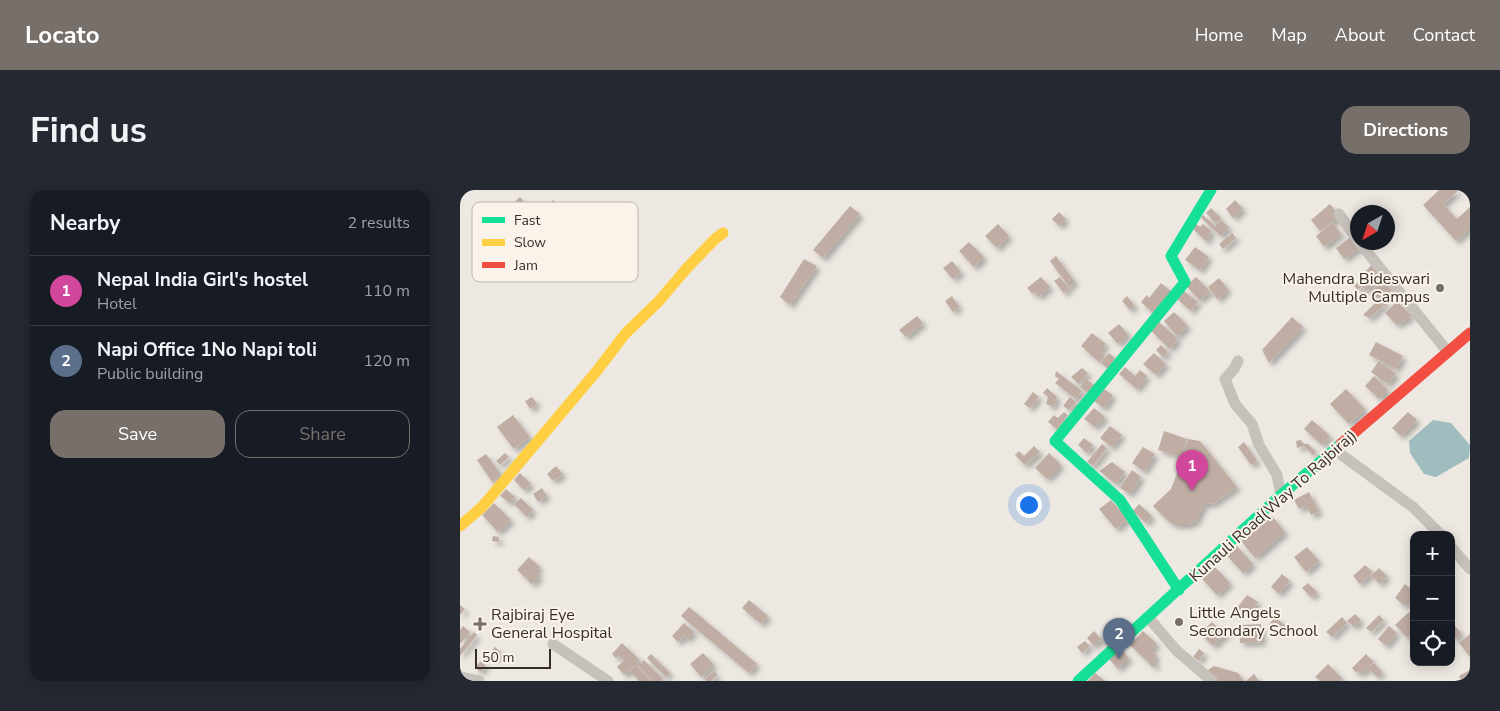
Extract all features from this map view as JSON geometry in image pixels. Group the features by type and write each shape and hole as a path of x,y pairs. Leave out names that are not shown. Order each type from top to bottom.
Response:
{"street":[{"path":"1179,590 1120,500 1054,441 1185,282 1171,256 1211,190"},
{"path":"1339,214 1350,230"},
{"path":"460,526 482,507 596,372 625,334 659,301 703,250 714,239 723,234"},
{"path":"1365,250 1448,352"},
{"name":"Kunauli Road(Way To Rajbiraj)","path":"1078,681 1281,496 1470,333"},
{"path":"1238,361 1225,379 1235,404 1252,424 1259,445 1277,475 1281,496"},
{"path":"1335,450 1414,508 1437,531"},
{"path":"1455,552 1470,569"},
{"path":"1148,617 1176,650 1212,681"},
{"path":"553,644 608,681"},
{"path":"460,677 479,681"}],"water":[{"path":"1433,420 1451,423 1470,445 1469,458 1436,477 1424,474 1410,453 1409,441"}],"building":[{"path":"1439,190 1459,190 1443,204 1457,219 1470,207 1470,228 1456,241 1423,205"},
{"path":"520,197 524,202 514,202"},
{"path":"1235,200 1243,209 1233,218 1226,209"},
{"path":"1330,204 1340,216 1320,231 1311,220"},
{"path":"850,206 860,214 823,258 813,250"},
{"path":"1211,208 1221,218 1216,223 1206,213"},
{"path":"1059,212 1066,219 1059,226 1052,219"},
{"path":"1203,215 1215,226 1221,220 1229,227 1221,236 1201,218"},
{"path":"1333,223 1341,234 1324,247 1316,236"},
{"path":"998,224 1009,236 997,248 985,236"},
{"path":"1196,224 1200,227 1203,224 1211,231 1207,242 1192,228"},
{"path":"1232,233 1236,238 1223,249 1219,244"},
{"path":"1350,237 1350,250 1356,250 1344,259 1336,248"},
{"path":"969,242 984,257 974,267 959,251"},
{"path":"1195,247 1209,257 1200,270 1185,260"},
{"path":"1056,256 1075,282 1069,287 1050,261"},
{"path":"804,259 817,266 790,305 780,297"},
{"path":"952,261 961,272 953,279 943,268"},
{"path":"1372,265 1382,276 1366,291 1362,286 1358,290 1354,286 1360,280 1360,276"},
{"path":"1041,277 1050,287 1038,297 1035,292 1033,294 1027,288"},
{"path":"1060,277 1069,289 1064,293 1054,281"},
{"path":"1196,277 1210,291 1200,300 1186,286"},
{"path":"1219,278 1228,289 1218,300 1208,287"},
{"path":"1383,280 1393,290 1382,299 1372,296 1371,291"},
{"path":"1161,283 1172,292 1154,314 1141,302 1147,295 1149,298"},
{"path":"1184,291 1198,302 1191,311 1177,299"},
{"path":"952,296 959,307 953,312 945,301"},
{"path":"1127,296 1135,306 1130,310 1122,301"},
{"path":"1383,301 1387,307 1384,305 1370,318 1363,315 1376,302"},
{"path":"1397,301 1412,316 1397,325 1385,313"},
{"path":"1174,312 1188,326 1177,336 1164,321"},
{"path":"917,316 923,323 906,337 899,330"},
{"path":"1292,317 1303,327 1269,363 1262,350"},
{"path":"1159,322 1178,339 1170,349 1151,331"},
{"path":"1119,324 1128,334 1118,344 1108,333"},
{"path":"1092,333 1106,344 1100,352 1105,355 1099,362 1081,346"},
{"path":"1376,342 1403,356 1396,369 1369,355"},
{"path":"1161,345 1168,352 1163,357 1156,350"},
{"path":"1109,353 1115,358 1108,369 1101,363"},
{"path":"1154,353 1166,364 1156,375 1143,364"},
{"path":"1379,361 1396,374 1388,384 1371,372"},
{"path":"1125,367 1135,376 1140,370 1147,376 1137,389 1119,374"},
{"path":"1082,368 1088,373 1079,384 1071,377"},
{"path":"1056,371 1082,391 1076,399 1055,383 1059,379 1055,376"},
{"path":"1374,376 1388,390 1379,399 1365,386"},
{"path":"1086,379 1094,385 1088,393 1080,387"},
{"path":"1047,388 1057,397 1053,407 1046,404 1048,397 1043,393"},
{"path":"1102,388 1113,395 1104,408 1094,401"},
{"path":"1346,389 1365,409 1349,424 1330,404"},
{"path":"1033,392 1039,397 1030,408 1024,404"},
{"path":"532,397 537,404 530,409 525,401"},
{"path":"1070,397 1076,402 1069,410 1063,406"},
{"path":"1094,408 1105,417 1095,427 1084,419"},
{"path":"1064,412 1068,415 1057,429 1048,422 1054,415 1058,418"},
{"path":"1408,412 1417,420 1401,436 1392,428"},
{"path":"513,415 530,437 514,449 497,427"},
{"path":"1312,420 1330,436 1322,445 1304,429"},
{"path":"1110,426 1122,435 1112,447 1100,438"},
{"path":"1164,431 1187,439 1181,457 1158,450"},
{"path":"1084,438 1093,445 1087,453 1078,445"},
{"path":"1187,439 1200,441 1237,487 1214,503 1204,504 1196,521 1187,525 1176,525 1169,522 1153,506 1171,489 1187,447"},
{"path":"1301,440 1316,452 1313,455 1304,446 1297,448 1296,441"},
{"path":"1244,442 1257,461 1251,465 1238,447"},
{"path":"1102,444 1107,448 1093,466 1087,462"},
{"path":"1034,446 1040,452 1025,465 1015,455 1019,451 1024,456"},
{"path":"1143,447 1155,454 1144,471 1132,463"},
{"path":"505,453 509,457 500,465 496,461"},
{"path":"1049,453 1061,465 1047,479 1035,468"},
{"path":"486,454 500,473 493,483 477,460"},
{"path":"1112,462 1125,472 1116,484 1099,471"},
{"path":"556,466 563,474 557,479 552,480 547,474"},
{"path":"1132,470 1141,477 1130,494 1120,488"},
{"path":"520,473 531,484 524,490 514,480"},
{"path":"542,488 547,496 538,502 533,494"},
{"path":"506,489 515,497 510,503 500,496"},
{"path":"1309,492 1319,512 1311,515 1307,506 1299,509 1294,500"},
{"path":"521,498 533,510 527,517 514,504"},
{"path":"1111,500 1128,519 1116,529 1099,509"},
{"path":"494,503 511,520 498,532 482,515"},
{"path":"1139,504 1152,516 1146,523 1133,511"},
{"path":"1272,516 1285,532 1255,558 1241,541"},
{"path":"493,536 499,537 499,542 492,541"},
{"path":"1237,546 1253,564 1243,573 1227,556"},
{"path":"1307,547 1319,561 1306,572 1294,557"},
{"path":"529,557 540,567 535,572 540,576 532,584 517,570"},
{"path":"1365,565 1373,572 1360,584 1353,576"},
{"path":"1215,567 1230,583 1217,595 1202,579"},
{"path":"1379,568 1387,576 1380,584 1371,576"},
{"path":"1282,574 1290,581 1279,594 1271,587"},
{"path":"1308,583 1317,592 1311,597 1302,588"},
{"path":"1405,584 1410,588 1410,604 1407,602 1404,605 1395,598"},
{"path":"1247,595 1258,602 1248,616 1237,608"},
{"path":"749,600 768,616 761,624 742,608"},
{"path":"460,605 465,609 460,615"},
{"path":"689,607 757,664 749,673 681,616"},
{"path":"1410,613 1410,634 1407,637 1395,625"},
{"path":"1355,614 1361,620 1354,627 1347,621"},
{"path":"1379,615 1384,620 1371,632 1366,628"},
{"path":"1275,617 1286,626 1282,632 1270,623"},
{"path":"1342,617 1347,623 1332,637 1326,632"},
{"path":"1212,622 1219,629 1222,626 1228,632 1213,646 1200,633"},
{"path":"684,623 694,632 687,639 684,636 678,642 672,636"},
{"path":"1261,624 1262,642 1240,643 1239,625"},
{"path":"463,626 470,632 460,644 460,630"},
{"path":"1389,626 1397,633 1386,646 1378,639"},
{"path":"1455,626 1461,633 1455,639"},
{"path":"1094,631 1101,639 1094,646 1087,638"},
{"path":"1143,631 1157,644 1151,650 1157,656 1153,660 1157,664 1153,667 1130,645"},
{"path":"474,632 477,635 460,656 460,649"},
{"path":"1470,634 1470,657 1459,643"},
{"path":"1085,641 1090,646 1082,653 1077,647"},
{"path":"622,643 640,660 625,675 617,667 624,660 619,656 616,658 612,654"},
{"path":"495,647 501,652 495,659 489,654"},
{"path":"1121,649 1129,658 1118,669 1109,659"},
{"path":"1199,649 1204,653 1199,661 1193,657"},
{"path":"703,653 714,665 701,677 690,664"},
{"path":"651,654 670,673 666,677 647,658"},
{"path":"1366,654 1374,662 1361,674 1358,671 1356,673 1352,668"},
{"path":"644,660 663,679 661,681 653,681 638,666"},
{"path":"481,661 486,666 480,672 475,667"},
{"path":"1374,663 1382,672 1377,677 1368,668"},
{"path":"1328,664 1342,678 1339,681 1320,681 1315,677"},
{"path":"636,665 651,681 639,681 630,671"},
{"path":"1214,666 1238,673 1244,681 1217,681 1208,670"},
{"path":"1470,670 1470,681 1461,681 1459,676"},
{"path":"714,671 718,675 711,681 707,681 705,679"},
{"path":"1095,673 1105,681 1088,681"},
{"path":"1254,674 1259,681 1246,681"}],"traffic: fast":[{"path":"1179,590 1120,500 1055,441 1185,282 1171,256 1211,190"},
{"path":"1078,681 1281,495 1341,444"}],"traffic: slow":[{"path":"460,526 482,507 596,372 625,334 659,301 715,239 723,233"}],"traffic: jam":[{"path":"1341,444 1470,333"}],"place":[{"name":"Mahendra Bideswari Multiple Campus","path":"1440,288"},
{"name":"Nepal India Girl's hostel","path":"1192,491"},
{"name":"Little Angels Secondary School","path":"1179,622"},
{"name":"Rajbiraj Eye General Hospital","path":"480,624"},
{"name":"Napi Office 1No Napi toli","path":"1119,659"}]}
